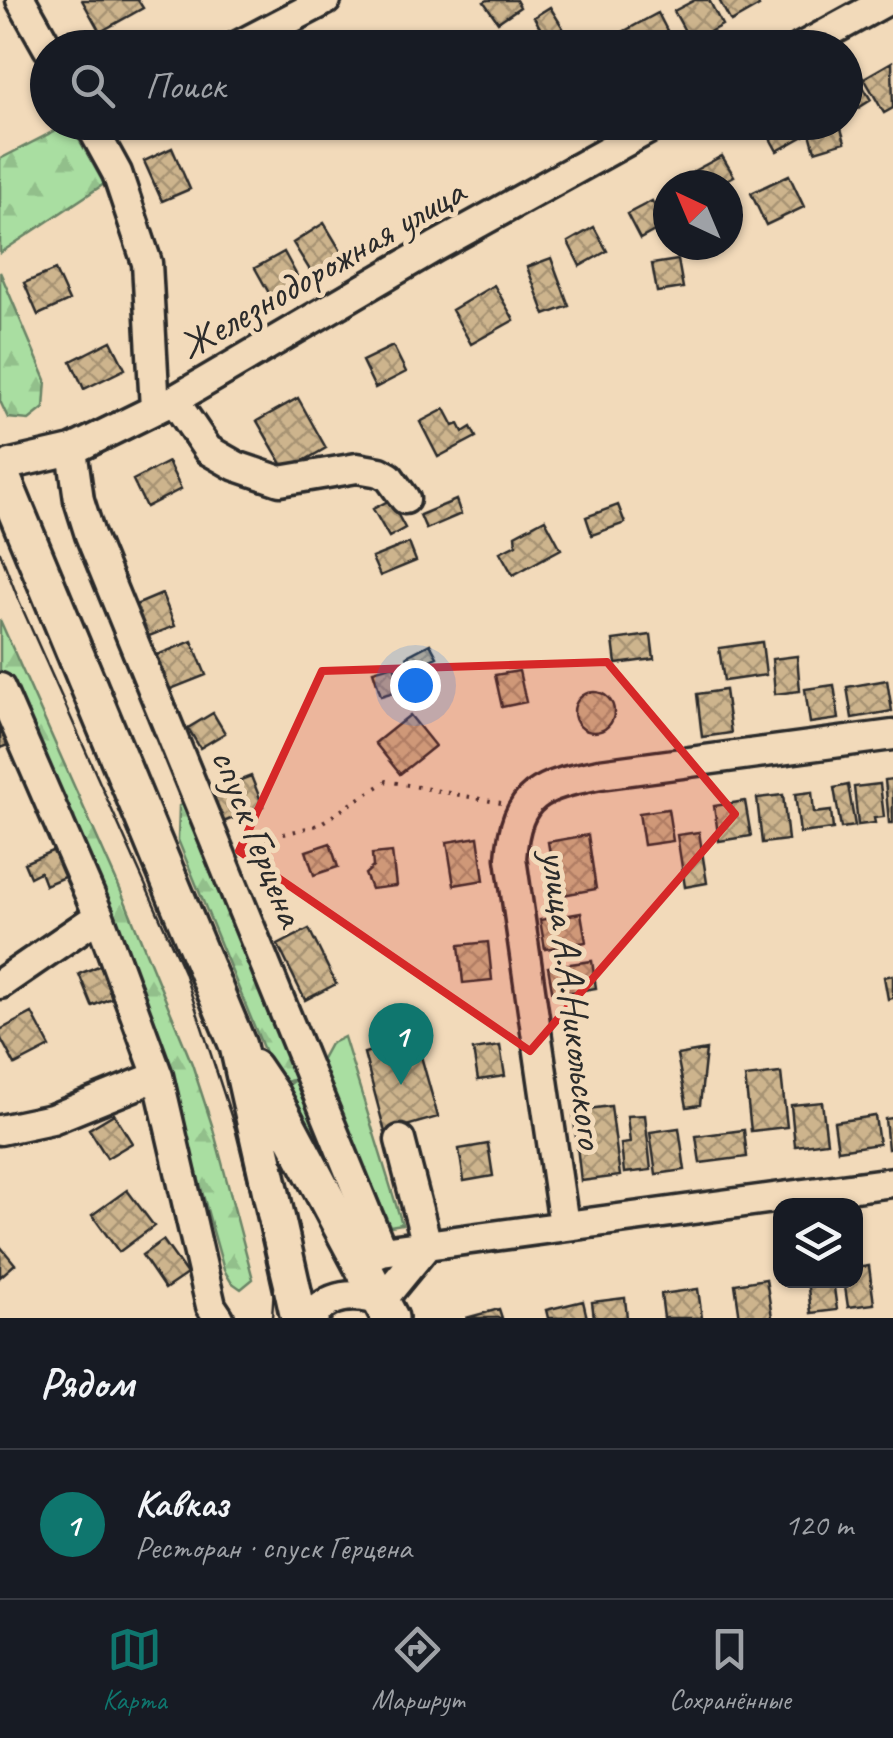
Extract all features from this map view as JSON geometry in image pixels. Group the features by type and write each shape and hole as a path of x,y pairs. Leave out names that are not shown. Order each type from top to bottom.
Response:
{"main road":[{"name":"спуск Герцена","path":"6,468 26,533 238,1046 300,1318"},
{"name":"спуск Герцена","path":"238,1046 371,1256 386,1310"}],"street":[{"path":"21,0 38,30"},
{"path":"268,30 326,0"},
{"path":"833,30 888,0"},
{"path":"99,140 118,173 147,263 165,404 208,450 236,466 280,480 357,468 380,472 389,477 406,499"},
{"name":"Железнодорожная улица","path":"6,468 72,450 165,404 629,140"},
{"name":"спуск Герцена","path":"72,450 90,535 219,851 371,1256"},
{"path":"0,688 99,916 158,1076 212,1306 220,1318"},
{"name":"улица А.А.Никольского","path":"564,1225 511,858 513,828 523,808 558,782 893,735"},
{"path":"0,984 99,916"},
{"path":"0,1130 52,1118 158,1076"},
{"path":"312,1318 322,1305 336,1298 364,1296 386,1310 427,1245 400,1140"},
{"path":"371,1256 564,1225 893,1182"}],"path":[{"path":"219,851 318,826 387,781 523,808"}],"highlighted area":[{"path":"607,662 735,814 530,1051 239,851 322,671"}],"green space":[{"path":"37,140 79,140 104,184 0,253 0,159"},
{"path":"0,272 46,380 44,408 29,420 8,418 0,401"},
{"path":"0,620 120,889 192,1064 253,1279 241,1289 224,1270 166,1063 104,907 0,670"},
{"path":"187,802 296,1060 296,1079 282,1083 275,1077 178,840 179,806"},
{"path":"344,1037 402,1224 390,1226 319,1064 330,1044"},
{"path":"296,1060 367,1229 354,1234 288,1103 289,1084 296,1079"}],"building":[{"path":"82,0 138,0 143,8 104,30 99,30"},
{"path":"516,0 520,7 498,22 484,2"},
{"path":"695,0 709,0 722,25 713,30 684,30 674,11"},
{"path":"719,0 756,0 759,6 731,22"},
{"path":"550,7 563,28 541,30 534,17"},
{"path":"658,13 667,30 626,30"},
{"path":"892,62 893,108 884,113 864,78"},
{"path":"863,87 871,100 863,105"},
{"path":"771,140 797,140 777,151"},
{"path":"812,140 844,140 845,142 815,151"},
{"path":"172,148 190,189 162,201 144,161"},
{"path":"722,156 730,170 696,170"},
{"path":"789,175 804,207 766,225 751,193"},
{"path":"652,201 653,232 640,239 627,214"},
{"path":"324,223 344,256 313,275 293,243"},
{"path":"594,227 607,251 580,266 568,242"},
{"path":"284,252 303,287 274,302 255,268"},
{"path":"551,258 569,306 545,315 527,267"},
{"path":"678,260 683,288 657,292 652,264"},
{"path":"55,270 69,301 38,315 24,283"},
{"path":"494,285 514,320 471,344 452,310"},
{"path":"111,341 125,369 84,389 71,361"},
{"path":"393,346 406,372 375,388 362,361"},
{"path":"298,398 326,448 286,471 257,421"},
{"path":"445,409 454,426 459,424 463,432 471,427 476,437 438,457 420,422"},
{"path":"168,462 181,489 146,507 133,480"},
{"path":"390,500 405,528 389,537 373,509"},
{"path":"456,500 461,514 426,529 420,515"},
{"path":"618,505 625,523 592,535 586,517"},
{"path":"545,519 561,549 513,575 500,552 516,544 515,535"},
{"path":"409,543 416,561 380,576 372,558"},
{"path":"162,594 175,626 144,638 131,607"},
{"path":"651,635 654,659 616,664 613,640"},
{"path":"192,641 206,675 166,691 152,657"},
{"path":"762,642 766,675 724,681 719,648"},
{"path":"430,644 437,657 414,668 407,656"},
{"path":"797,656 800,691 775,694 772,659"},
{"path":"394,665 401,690 381,696 373,671"},
{"path":"519,671 526,702 502,707 495,675"},
{"path":"887,680 892,711 852,718 847,687"},
{"path":"834,685 839,719 810,723 805,689"},
{"path":"725,690 731,733 702,737 697,694"},
{"path":"594,692 608,698 614,712 608,726 594,732 580,726 574,712 580,698"},
{"path":"213,713 225,733 200,748 188,728"},
{"path":"410,715 435,746 400,774 375,743"},
{"path":"0,722 16,742 0,748"},
{"path":"251,776 263,806 221,823 209,792"},
{"path":"893,779 893,823 889,823 885,780"},
{"path":"880,784 884,817 874,818 875,823 858,825 854,787"},
{"path":"848,785 855,826 841,828 834,788"},
{"path":"812,792 814,813 831,811 833,829 800,833 795,794"},
{"path":"783,795 788,840 762,843 757,798"},
{"path":"745,801 751,836 719,841 714,806"},
{"path":"668,809 673,841 644,845 639,813"},
{"path":"699,832 707,883 685,887 677,835"},
{"path":"588,835 596,889 557,896 548,842"},
{"path":"478,837 484,880 454,885 447,842"},
{"path":"330,843 338,867 314,875 306,851"},
{"path":"59,848 69,875 45,885 40,872 30,877 24,863"},
{"path":"392,852 396,886 371,889 365,874 373,867 372,854"},
{"path":"581,913 586,942 545,949 540,920"},
{"path":"309,929 336,984 305,1000 278,945"},
{"path":"488,942 492,980 463,983 459,945"},
{"path":"592,961 596,988 553,995 548,967"},
{"path":"101,965 114,997 92,1006 79,974"},
{"path":"893,975 893,998 888,999 884,977"},
{"path":"32,1013 50,1047 15,1065 0,1030"},
{"path":"416,1038 438,1117 385,1132 364,1053"},
{"path":"500,1046 505,1076 478,1080 473,1050"},
{"path":"706,1050 700,1105 687,1107 677,1055"},
{"path":"781,1073 787,1127 751,1131 745,1077"},
{"path":"822,1102 827,1142 795,1146 791,1105"},
{"path":"611,1106 620,1176 581,1181 573,1111"},
{"path":"114,1114 132,1143 107,1158 89,1129"},
{"path":"645,1115 651,1170 624,1173 621,1144 630,1143 627,1116"},
{"path":"875,1116 879,1144 838,1150 834,1122"},
{"path":"893,1118 893,1148 888,1149 885,1119"},
{"path":"679,1128 685,1170 656,1174 650,1132"},
{"path":"744,1130 747,1157 700,1163 696,1136"},
{"path":"488,1144 493,1176 464,1181 459,1149"},
{"path":"127,1190 154,1226 119,1252 92,1215"},
{"path":"163,1240 187,1274 165,1289 142,1255"},
{"path":"0,1246 15,1264 0,1277"},
{"path":"869,1266 874,1304 848,1307 845,1288 863,1288 863,1267"},
{"path":"766,1279 772,1317 740,1318 735,1284"},
{"path":"808,1288 834,1288 837,1310 811,1313"},
{"path":"698,1289 702,1318 664,1318 661,1294"},
{"path":"625,1298 627,1318 594,1318 592,1302"},
{"path":"583,1301 587,1318 548,1318 546,1310"},
{"path":"499,1309 502,1318 466,1318"}],"tram line":[{"path":"0,552 184,972 235,1128 274,1287 272,1318"}],"place":[{"name":"Кавказ","path":"401,1085"}]}
